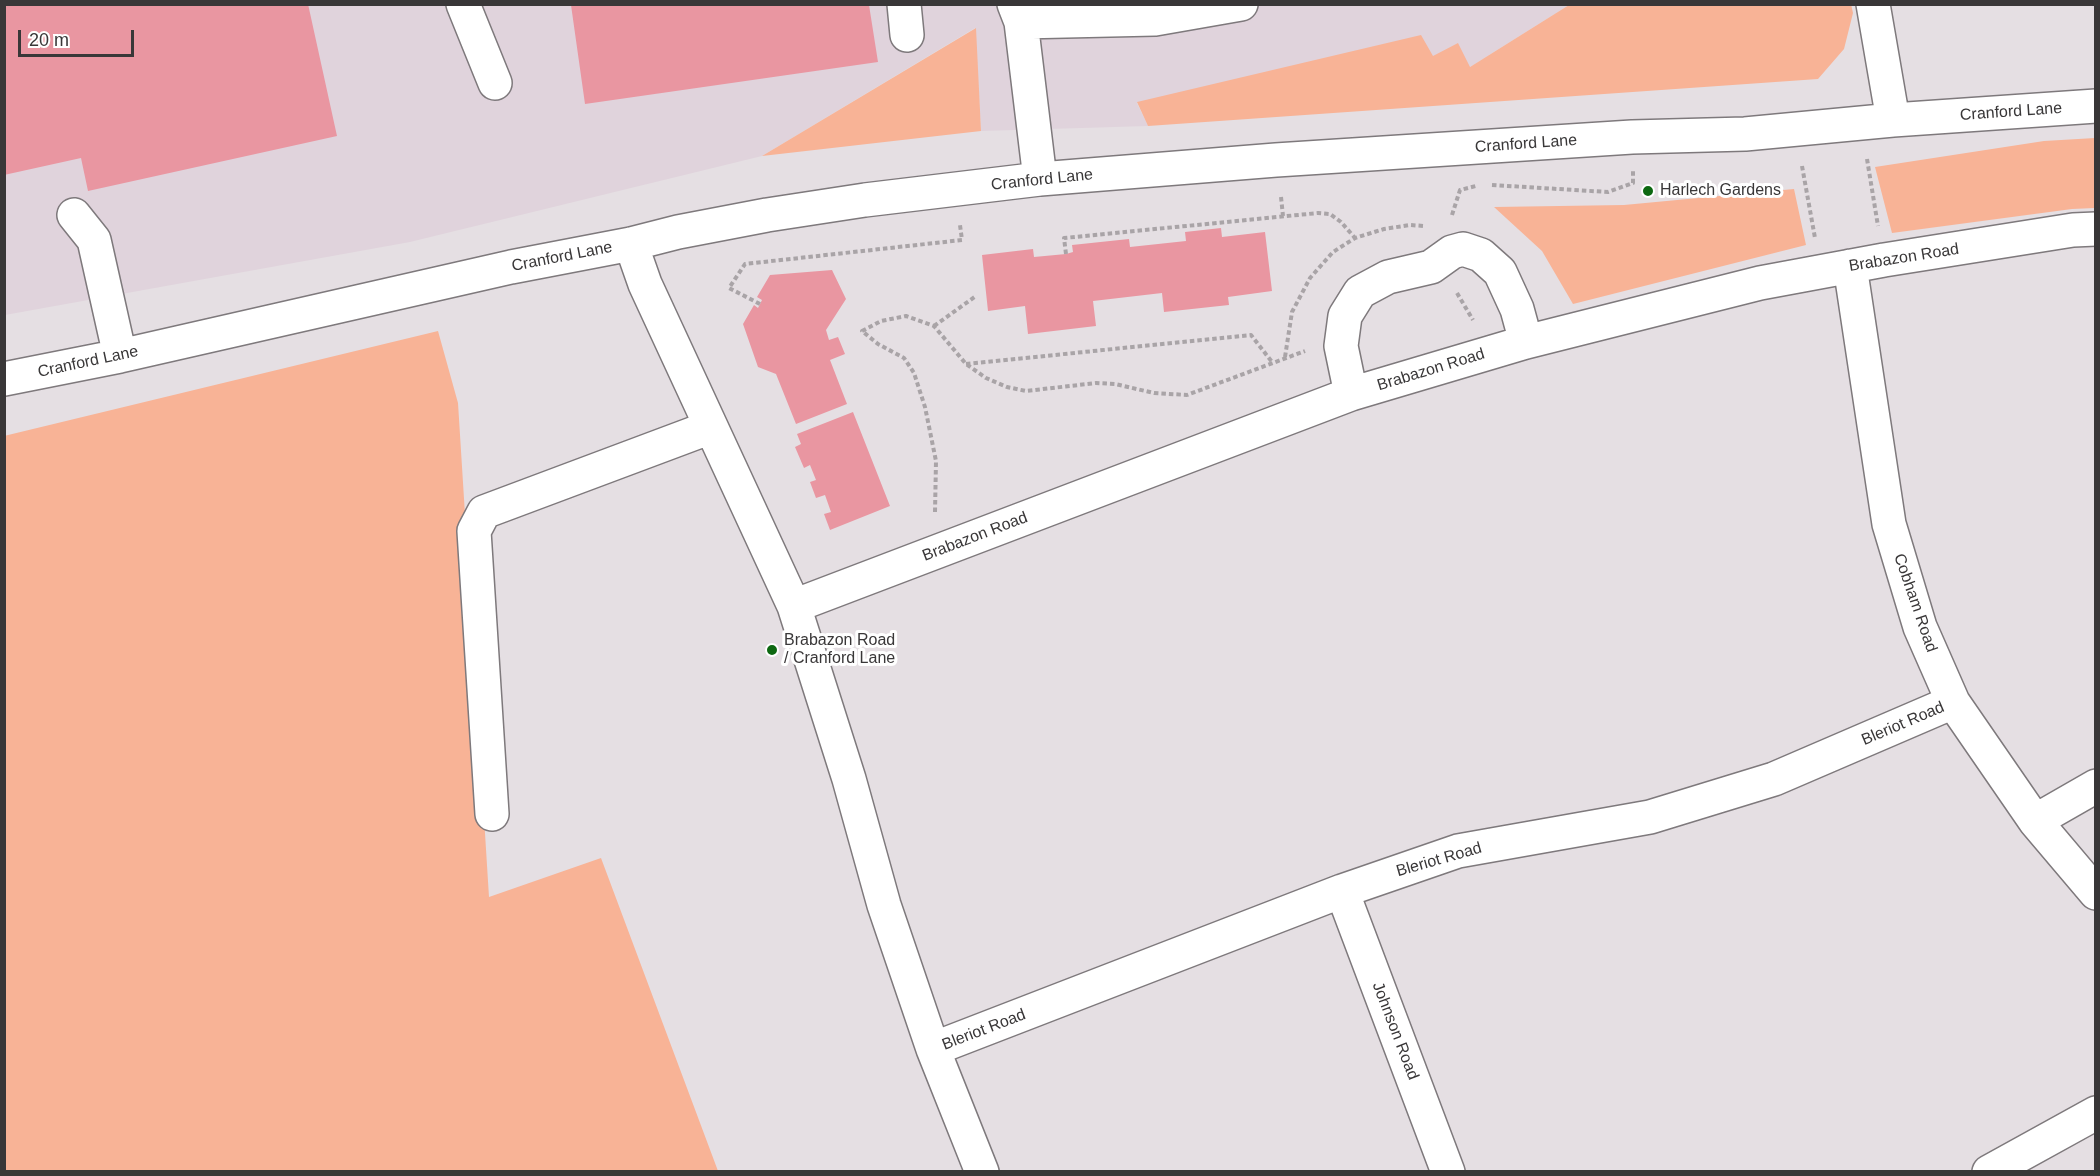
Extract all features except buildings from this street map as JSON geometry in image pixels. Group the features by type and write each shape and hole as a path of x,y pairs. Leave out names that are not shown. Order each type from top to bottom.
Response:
{"street":[{"path":"463,4 495,83"},
{"path":"1040,179 1018,13 1155,18 1241,4"},
{"path":"1874,4 1877,122"},
{"name":"Cranford Lane","path":"4,379 120,356 511,267 678,232 865,200 1040,179 1276,160 1620,137 1745,134 2096,106"},
{"path":"74,215 94,240 120,356"},
{"name":"Brabazon Road","path":"794,606 1351,394 1484,354 1750,286 1884,260 2073,230 2096,229"},
{"path":"631,243 645,284 794,606 849,779 884,905 933,1050 982,1172"},
{"path":"1351,394 1341,346 1345,316 1360,292 1388,278 1431,267 1452,252 1463,249 1481,255 1500,272 1517,309 1526,342"},
{"name":"Cobham Road","path":"1836,269 1889,524 1920,627 1953,702 2035,821 2096,893"},
{"path":"492,814 474,531 484,512 711,427"},
{"name":"Bleriot Road","path":"933,1050 1342,891 1458,851 1650,817 1774,779 1953,702"},
{"path":"2035,821 2096,786"},
{"name":"Johnson Road","path":"1342,891 1448,1172"},
{"path":"1989,1172 2096,1113"}],"path":[{"path":"1877,122 1884,260"},
{"path":"1795,129 1836,269"},
{"path":"1066,254 1064,238 1211,226 1318,213 1330,214 1341,222 1355,238"},
{"path":"760,304 729,288 745,264 962,240"},
{"path":"1431,267 1452,287 1466,306 1474,322 1484,354"},
{"path":"934,326 976,296"},
{"path":"933,554 937,487 936,461 925,407 914,373 904,358 878,344 862,331 881,321 906,316 934,326 966,364 986,378 1007,387 1026,391 1095,383 1115,384 1154,393 1187,395 1272,362 1311,350 1341,346"},
{"path":"966,364 1251,335 1272,362"}],"shaded area":[{"path":"1851,4 1853,13 1844,49 1818,79 1148,126 1137,102 1421,35 1433,56 1458,43 1470,67 1569,5"},
{"path":"5,5 1569,5 1470,67 1433,56 1137,103 1148,126 981,131 975,28 762,156 410,242 5,315"},
{"path":"976,28 981,131 762,156"},
{"path":"2095,138 2095,208 2072,209 1892,233 1875,167 2044,141"},
{"path":"1794,189 1806,245 1573,304 1542,251 1494,207 1624,205"},
{"path":"438,331 458,403 489,897 601,858 718,1171 5,1171 4,436"}],"place":[{"name":"Harlech Gardens","path":"1648,191"},
{"name":"Brabazon Road / Cranford Lane","path":"772,650"}]}
